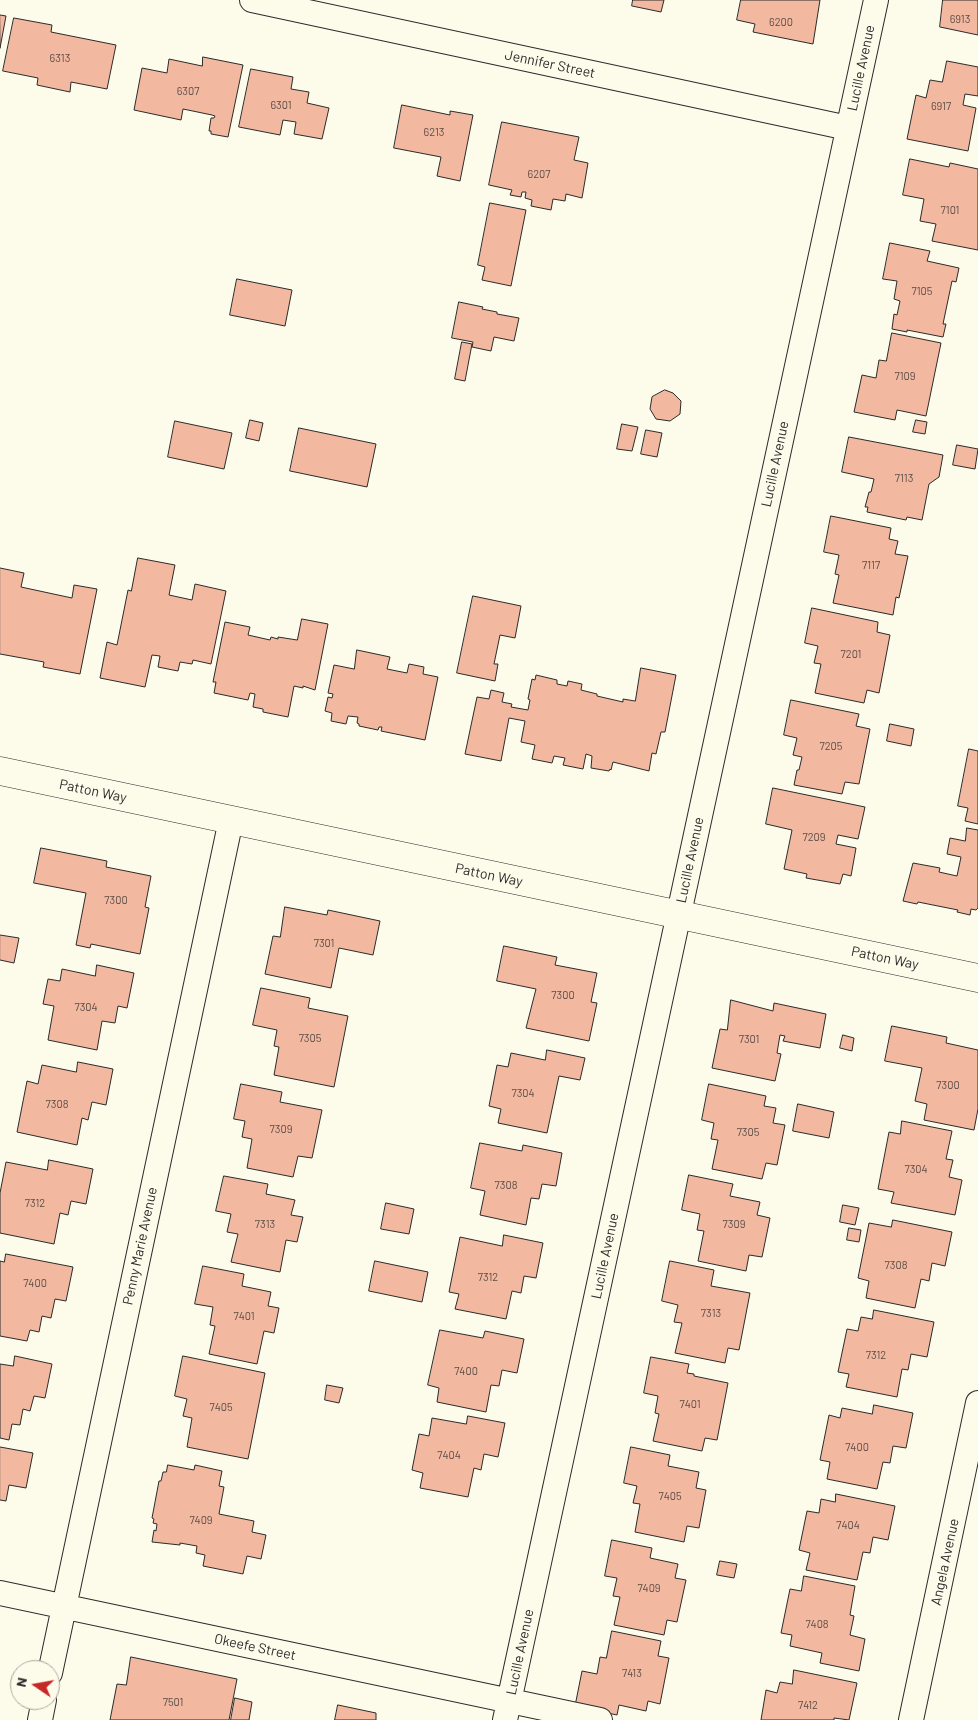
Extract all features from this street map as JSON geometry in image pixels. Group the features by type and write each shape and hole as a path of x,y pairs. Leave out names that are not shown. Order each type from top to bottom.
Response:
{"street":[{"name":"Jennifer Street","path":"252,0 848,128"},
{"name":"Lucille Avenue","path":"507,1710 876,0"},
{"name":"Patton Way","path":"0,771 978,978"},
{"name":"Penny Marie Avenue","path":"53,1660 231,820"},
{"name":"Angela Avenue","path":"911,1720 978,1403"},
{"name":"Okeefe Street","path":"0,1593 507,1710 600,1720"}],"building":[{"path":"633,0 664,0 661,12 632,6"},
{"path":"741,0 820,0 813,44 753,32 755,24 737,20"},
{"path":"943,0 978,0 978,35 940,27"},
{"path":"0,15 6,16 0,48"},
{"path":"14,18 52,25 51,32 116,45 107,89 71,82 70,92 37,85 38,78 3,71"},
{"path":"203,57 243,65 228,137 211,134 211,131 209,131 211,118 215,116 212,115 183,109 181,120 134,110 142,68 167,73 169,59 202,66"},
{"path":"947,61 978,67 978,96 965,94 963,105 976,108 968,151 907,139 916,95 926,98 930,80 942,82"},
{"path":"251,69 293,77 291,89 309,92 307,103 329,108 322,139 294,134 296,122 283,120 280,135 239,127"},
{"path":"402,105 450,115 450,111 473,115 460,181 437,176 441,157 394,148"},
{"path":"502,122 579,137 574,160 588,163 582,198 566,194 565,201 553,199 551,210 531,206 532,200 525,198 526,192 522,192 521,197 510,195 512,190 489,185"},
{"path":"910,159 949,167 950,163 978,169 978,250 932,241 936,224 920,221 924,199 903,195"},
{"path":"490,203 526,210 511,286 482,280 485,267 478,265"},
{"path":"890,243 930,251 927,261 959,268 956,282 952,281 943,324 946,324 943,337 892,329 894,314 897,315 900,301 894,299 897,281 883,279"},
{"path":"237,279 292,290 285,326 230,315"},
{"path":"459,302 483,307 482,309 497,312 497,314 519,318 514,341 494,337 491,351 472,347 473,342 452,338"},
{"path":"892,333 941,343 926,416 897,410 895,420 854,412 862,375 876,378 879,360 886,361"},
{"path":"462,342 472,344 465,381 455,379"},
{"path":"665,390 673,393 681,401 680,414 670,421 656,419 650,409 652,397"},
{"path":"250,420 263,423 259,441 246,438"},
{"path":"916,420 927,422 925,434 913,432"},
{"path":"175,421 232,433 224,469 168,457"},
{"path":"622,424 638,427 632,451 617,449"},
{"path":"299,428 376,444 367,487 290,471"},
{"path":"646,430 662,433 657,457 641,454"},
{"path":"849,437 943,455 939,477 929,484 922,520 907,517 906,520 867,512 868,507 865,507 874,479 842,472"},
{"path":"957,445 978,449 975,469 953,465"},
{"path":"831,516 891,528 889,539 898,541 895,554 908,556 899,598 896,597 893,615 833,603 839,575 835,574 839,555 824,552"},
{"path":"138,558 175,565 169,595 192,600 195,584 226,591 211,664 193,660 192,664 180,662 178,671 158,667 160,656 152,655 145,687 100,678 107,642 117,645 128,590 131,591"},
{"path":"0,568 24,573 21,587 72,598 74,585 97,589 80,674 43,667 44,662 0,654"},
{"path":"473,596 521,606 515,638 500,635 494,664 498,664 495,681 457,673"},
{"path":"812,608 878,622 877,632 890,635 879,693 867,690 864,703 815,693 821,664 814,663 818,646 805,643"},
{"path":"302,619 328,624 315,690 303,686 303,688 294,686 288,717 263,712 263,709 253,707 255,694 250,693 248,700 214,693 216,682 213,682 225,622 250,627 248,635 270,640 271,637 278,639 278,637 297,640"},
{"path":"357,650 390,657 387,669 407,673 409,664 424,667 423,674 438,677 425,740 381,731 382,727 379,727 378,730 359,726 357,723 358,717 348,716 346,724 331,721 332,713 325,711 328,697 332,698 333,694 328,693 334,665 354,669"},
{"path":"641,668 676,675 665,732 661,732 656,754 652,753 649,771 613,762 609,771 591,768 592,756 586,754 583,769 563,765 565,758 554,756 552,763 532,759 535,745 521,742 525,721 509,718 501,761 465,754 477,697 489,699 491,690 504,693 502,702 512,704 511,707 528,710 532,679 535,680 536,675 557,680 557,684 567,686 568,681 582,684 581,690 597,694 597,696 623,702 623,699 635,701"},
{"path":"791,700 859,714 856,726 870,729 859,784 845,782 842,794 794,785 802,757 793,755 797,738 784,735"},
{"path":"890,724 914,729 911,746 887,741"},
{"path":"969,749 978,751 978,824 965,821 968,808 958,806"},
{"path":"773,788 865,807 858,839 838,835 836,844 856,848 851,876 843,874 840,884 806,878 807,874 784,869 792,830 766,824"},
{"path":"967,828 978,830 978,908 976,910 971,909 970,915 957,912 958,910 903,901 913,863 940,868 939,872 957,876 961,857 947,854 950,838 965,841"},
{"path":"41,848 107,861 106,867 151,876 145,907 149,908 140,954 91,944 90,948 76,945 86,893 34,883"},
{"path":"285,907 327,915 328,910 380,921 373,955 339,948 331,988 265,974 273,936 280,937"},
{"path":"0,935 19,938 14,963 0,960"},
{"path":"504,946 557,957 555,965 597,973 591,1002 597,1003 589,1041 526,1028 536,989 497,981"},
{"path":"97,965 134,973 127,1008 118,1006 115,1023 102,1021 97,1050 48,1040 54,1006 43,1004 48,979 60,981 62,969 95,976"},
{"path":"261,988 310,998 308,1008 348,1016 334,1087 274,1075 279,1047 274,1046 277,1030 253,1025"},
{"path":"731,1000 773,1011 774,1003 826,1014 820,1048 783,1041 785,1036 780,1035 777,1053 781,1054 775,1081 712,1068 720,1029 727,1030"},
{"path":"892,1026 947,1037 946,1043 978,1050 978,1109 974,1130 924,1120 927,1104 915,1101 922,1068 885,1061"},
{"path":"843,1035 854,1038 852,1051 840,1048"},
{"path":"547,1050 585,1058 580,1080 559,1076 547,1133 498,1123 501,1109 489,1106 497,1065 508,1067 511,1053 545,1060"},
{"path":"78,1062 113,1069 106,1105 92,1102 88,1120 82,1118 77,1145 17,1132 27,1081 38,1084 42,1065 76,1072"},
{"path":"241,1084 282,1092 280,1102 322,1110 312,1158 298,1156 293,1177 247,1168 252,1139 242,1137 245,1121 234,1119"},
{"path":"709,1084 766,1096 764,1106 776,1108 773,1123 785,1125 777,1165 766,1163 762,1179 712,1169 718,1140 711,1139 714,1123 702,1120"},
{"path":"798,1104 834,1112 829,1138 793,1131"},
{"path":"902,1121 952,1131 946,1159 953,1160 949,1177 962,1180 955,1215 891,1203 894,1192 878,1189 889,1132 900,1134"},
{"path":"480,1143 522,1151 523,1145 562,1153 556,1186 542,1184 539,1199 531,1198 526,1225 480,1215 485,1191 471,1188"},
{"path":"49,1160 93,1169 86,1204 71,1201 68,1215 60,1213 54,1244 0,1233 0,1193 6,1162 47,1170"},
{"path":"689,1175 733,1184 730,1196 760,1202 757,1215 770,1218 762,1257 749,1255 746,1271 698,1261 704,1231 697,1230 700,1214 682,1210"},
{"path":"224,1176 268,1184 266,1194 295,1200 291,1215 303,1217 297,1242 286,1240 280,1272 231,1262 238,1234 227,1232 231,1214 216,1211"},
{"path":"386,1203 414,1209 409,1234 381,1229"},
{"path":"843,1205 859,1208 855,1225 840,1222"},
{"path":"893,1220 952,1232 945,1266 932,1263 929,1281 921,1279 915,1308 866,1298 869,1281 858,1278 869,1223 891,1227"},
{"path":"849,1228 861,1230 859,1242 847,1240"},
{"path":"504,1235 543,1243 536,1278 524,1276 521,1293 512,1291 506,1319 455,1309 459,1294 449,1292 460,1237 502,1246"},
{"path":"6,1254 73,1267 66,1301 55,1299 51,1318 42,1316 39,1332 30,1330 27,1341 0,1336 0,1261 4,1262"},
{"path":"375,1261 428,1272 422,1302 369,1291"},
{"path":"670,1261 714,1270 711,1286 750,1293 739,1350 728,1348 725,1363 675,1353 682,1323 674,1322 678,1305 662,1301"},
{"path":"203,1266 244,1274 242,1286 271,1292 268,1306 279,1308 274,1333 264,1331 257,1364 209,1354 215,1326 210,1325 213,1307 195,1304"},
{"path":"874,1310 934,1322 927,1357 911,1354 908,1370 902,1369 897,1397 846,1387 849,1374 838,1372 847,1329 858,1331 861,1317 872,1319"},
{"path":"440,1330 483,1338 485,1331 524,1339 517,1373 502,1370 499,1386 491,1385 486,1412 437,1402 439,1388 428,1385"},
{"path":"15,1356 52,1364 45,1398 34,1396 30,1411 23,1409 20,1425 12,1424 9,1440 0,1438 0,1364 13,1366"},
{"path":"183,1356 265,1373 248,1459 187,1447 192,1418 183,1416 187,1399 175,1396"},
{"path":"651,1357 689,1364 687,1373 728,1383 717,1440 705,1438 702,1451 653,1441 659,1414 655,1413 658,1396 644,1393"},
{"path":"327,1385 343,1388 339,1403 325,1400"},
{"path":"874,1405 913,1413 906,1448 893,1446 890,1463 883,1462 877,1489 827,1479 830,1462 820,1460 829,1415 840,1418 842,1408 872,1414"},
{"path":"468,1416 505,1423 498,1457 484,1454 481,1470 474,1468 468,1497 420,1488 423,1473 412,1470 419,1434 429,1436 432,1418 466,1424"},
{"path":"0,1447 33,1453 26,1488 9,1485 6,1501 0,1500"},
{"path":"631,1447 670,1455 668,1466 699,1472 696,1488 706,1490 699,1528 687,1526 684,1542 635,1532 640,1504 633,1503 637,1486 624,1483"},
{"path":"168,1465 194,1470 195,1465 222,1471 219,1486 224,1487 219,1514 254,1521 252,1532 266,1535 261,1559 247,1556 243,1574 203,1566 205,1555 196,1553 197,1546 152,1542 157,1524 153,1523 154,1519 152,1518 159,1481 161,1481 163,1472 166,1472"},
{"path":"836,1494 895,1506 888,1540 873,1537 870,1553 863,1552 857,1580 806,1570 810,1553 799,1550 807,1511 819,1513 821,1499 835,1502"},
{"path":"612,1540 652,1548 650,1558 678,1564 675,1578 686,1580 677,1622 667,1620 664,1635 614,1625 620,1597 613,1596 617,1578 605,1576"},
{"path":"720,1561 737,1564 734,1578 717,1575"},
{"path":"804,1576 855,1586 850,1615 854,1616 850,1635 865,1639 859,1671 820,1663 822,1653 790,1646 792,1635 781,1633 790,1589 801,1591"},
{"path":"612,1631 661,1641 658,1656 669,1658 660,1704 648,1701 646,1711 619,1705 617,1715 575,1706 582,1671 597,1674 600,1657 606,1658"},
{"path":"131,1657 237,1679 229,1720 110,1720 117,1684 126,1685"},
{"path":"794,1670 857,1683 849,1720 834,1718 834,1720 761,1720 766,1690 777,1693 780,1682 792,1684"},
{"path":"235,1698 252,1702 249,1720 231,1720"},
{"path":"338,1705 376,1713 376,1720 335,1720"}]}
